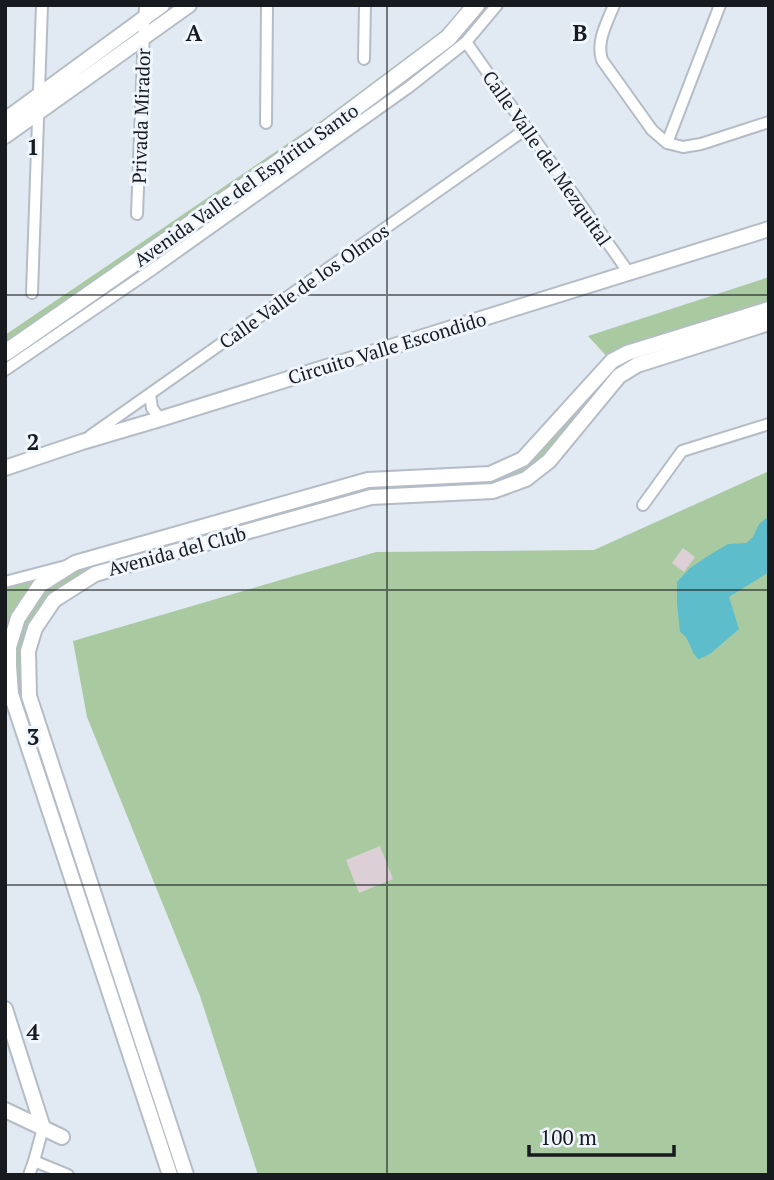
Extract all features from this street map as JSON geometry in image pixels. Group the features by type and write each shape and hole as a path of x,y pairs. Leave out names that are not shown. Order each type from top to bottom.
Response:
{"main road":[{"name":"Avenida Valle del Espíritu Santo","path":"5,353 328,128 448,38 477,5"}],"street":[{"path":"32,293 42,5"},
{"path":"5,120 145,12 162,5"},
{"path":"5,136 189,5"},
{"path":"266,123 267,5"},
{"path":"364,59 365,5"},
{"path":"5,370 409,88 466,42 497,5"},
{"path":"614,5 601,40 599,50 602,60 652,130 667,143 683,147 701,144 769,122"},
{"path":"667,143 720,5"},
{"name":"Privada Mirador","path":"137,214 145,12"},
{"name":"Calle Valle del Mezquital","path":"466,42 629,273"},
{"name":"Calle Valle de los Olmos","path":"82,442 526,129"},
{"name":"Circuito Valle Escondido","path":"5,468 769,229"},
{"name":"Avenida del Club","path":"186,1175 29,696 27,651 35,628 54,600 95,574 371,497 493,491 526,480 549,461 619,376 652,353 769,309"},
{"name":"Avenida del Club","path":"5,582 368,480 490,474 523,459 612,361 627,353 652,353 769,323"},
{"path":"150,394 152,408 160,419"},
{"path":"643,505 682,451 769,424"},
{"path":"90,559 95,574"},
{"name":"Avenida del Club","path":"11,694 9,647 18,618 40,585 75,563"},
{"name":"Avenida del Club","path":"5,675 170,1175"},
{"path":"5,1009 43,1128 29,1175"},
{"path":"5,1110 62,1137"},
{"path":"163,1157 178,1152"},
{"path":"34,1161 68,1175"}],"green space":[{"path":"468,5 497,5 466,42 5,370 5,335 321,121 440,32"},
{"path":"769,277 769,323 637,365 549,461 493,491 371,497 81,583 35,628 29,697 186,1175 170,1175 5,675 5,582 368,480 490,474 523,459 611,361 588,336"},
{"path":"769,471 769,1175 258,1175 200,996 87,717 73,641 376,552 594,550"}],"water":[{"path":"769,516 769,572 729,597 739,629 710,654 699,659 680,632 677,582 690,568 728,544 746,543 753,537 759,524"}],"building":[{"path":"683,548 695,557 684,572 672,563"},
{"path":"380,846 393,879 359,893 346,860"}]}
